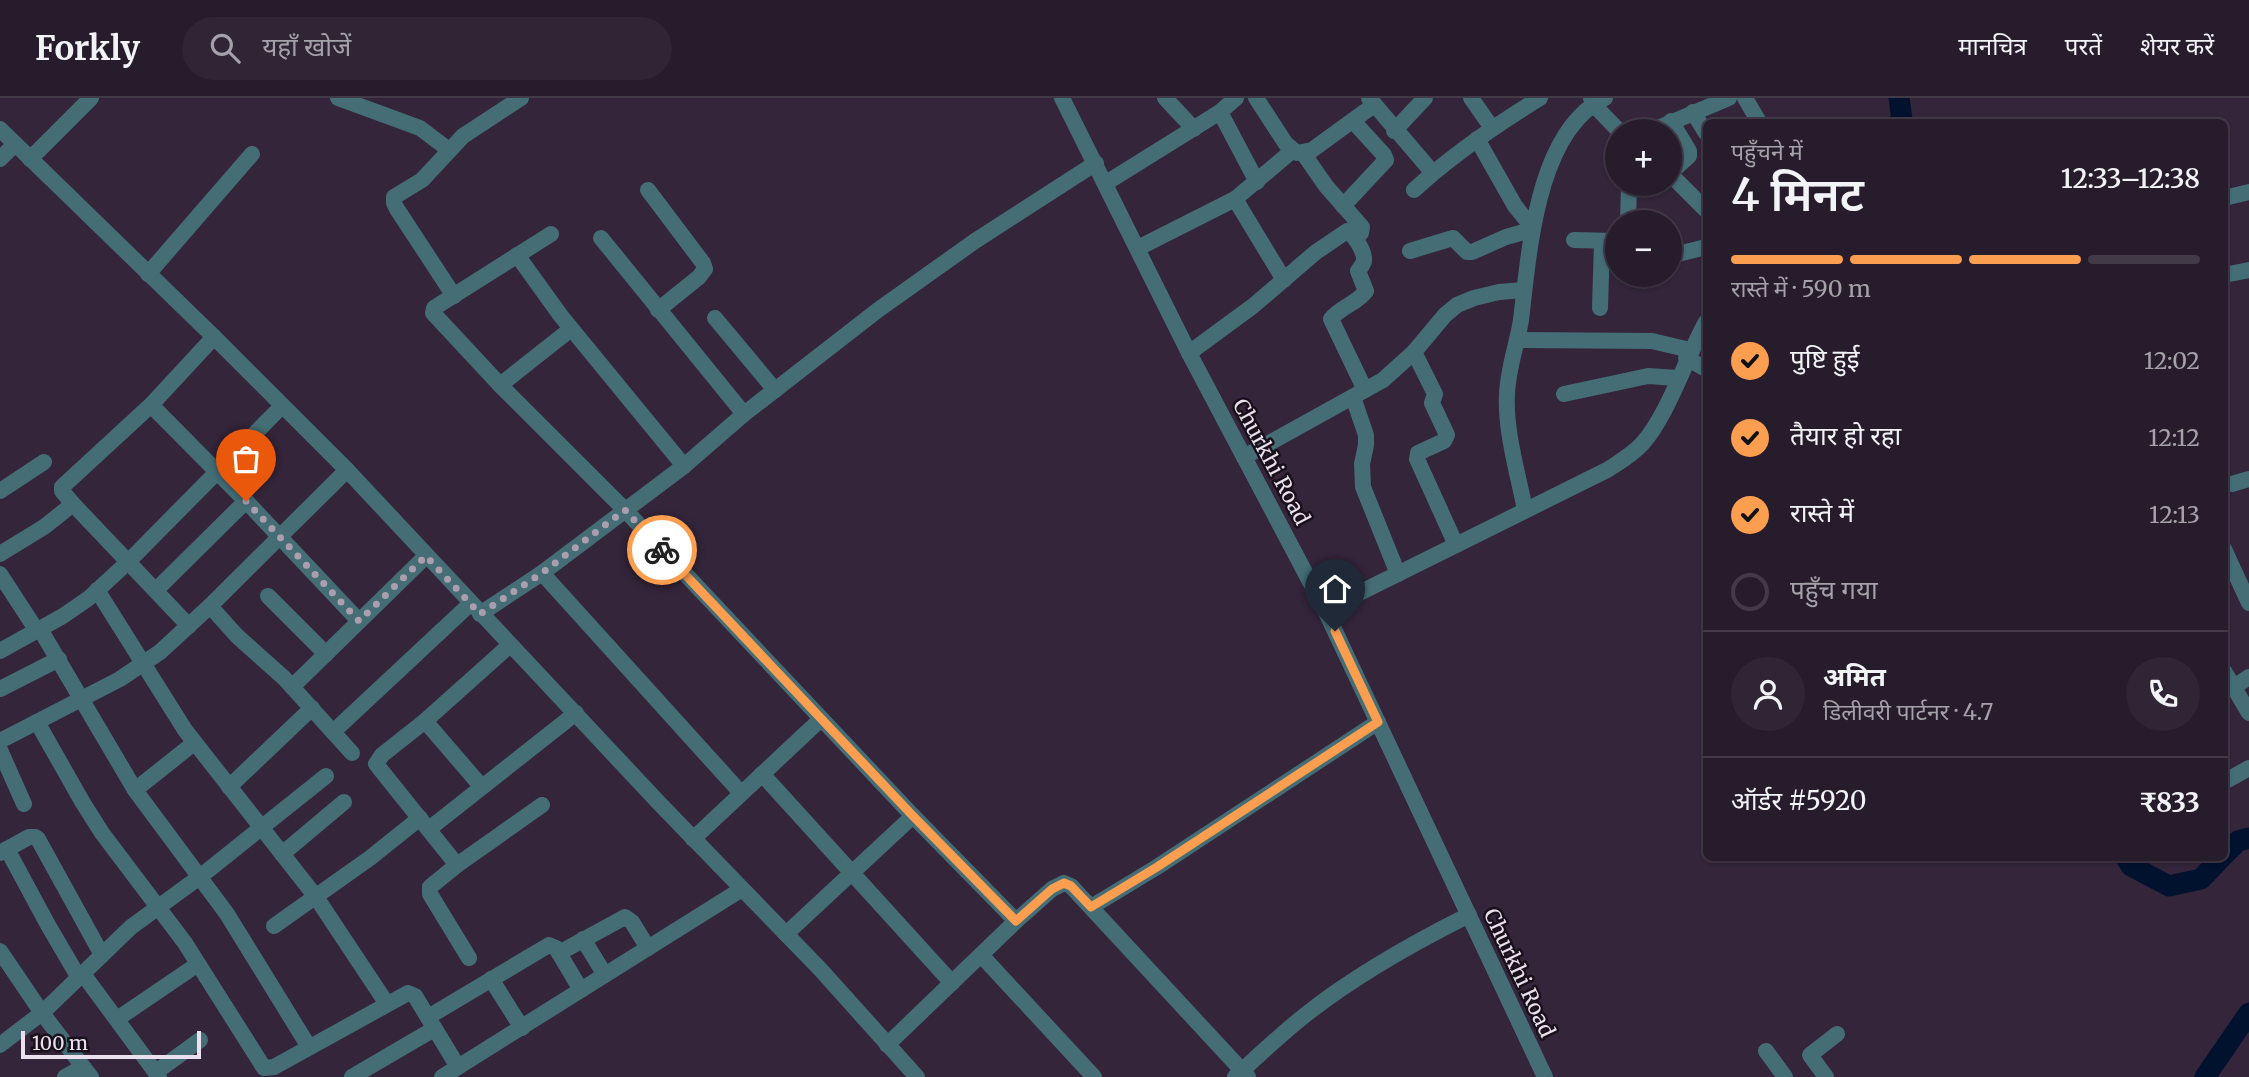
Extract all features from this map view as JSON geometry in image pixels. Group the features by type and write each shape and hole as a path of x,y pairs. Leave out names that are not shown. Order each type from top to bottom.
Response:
{"street":[{"path":"30,159 91,98"},
{"path":"338,98 420,128 449,150"},
{"path":"454,296 394,203 394,197 422,180 463,136 522,98"},
{"name":"Churkhi Road","path":"1062,98 1189,353 1325,610 1545,1077"},
{"path":"1165,98 1194,129"},
{"path":"1106,183 1194,129 1236,98"},
{"path":"1256,98 1362,227 1361,233 1355,237"},
{"path":"1343,206 1384,164 1384,155 1425,98"},
{"path":"1471,98 1492,128"},
{"path":"1415,190 1492,128 1541,98"},
{"path":"1676,119 1729,98"},
{"path":"1745,98 1757,119"},
{"path":"1525,510 1506,395 1509,369 1517,340 1532,229 1563,138 1596,100 1610,119"},
{"path":"1138,248 1235,199 1298,152 1353,121 1371,101 1433,173"},
{"path":"1220,112 1257,182"},
{"path":"1693,112 1703,128"},
{"path":"1353,121 1384,155"},
{"path":"0,129 347,470 475,609 786,934 917,1077"},
{"path":"1477,139 1515,206 1532,229"},
{"path":"1682,140 1689,156 1682,163"},
{"path":"0,159 15,144"},
{"path":"148,274 252,154"},
{"path":"333,732 475,609 542,573 684,466 744,414 878,310 975,241 1096,163"},
{"path":"1682,186 1703,208"},
{"path":"648,190 703,262 705,269 658,310"},
{"path":"2228,197 2249,192"},
{"path":"1235,199 1284,280"},
{"path":"1410,251 1453,238 1467,253 1532,229"},
{"path":"1189,353 1232,323 1343,232 1351,233 1355,237 1364,261 1358,271 1366,291 1362,297 1331,319 1359,393 1366,435 1362,464 1363,487 1398,574"},
{"path":"551,234 434,308 433,313 500,385 625,510 913,816 1016,921"},
{"path":"601,237 744,414"},
{"path":"1574,240 1605,241"},
{"path":"1682,253 1703,248"},
{"path":"517,256 571,329 684,466"},
{"path":"2228,274 2249,270"},
{"path":"1600,308 1605,274"},
{"path":"1244,457 1383,380 1414,352 1445,315 1457,305 1499,292 1524,290"},
{"path":"715,318 775,390"},
{"path":"1325,610 1606,470 1630,455 1643,443 1659,419 1703,327"},
{"path":"500,385 571,329"},
{"path":"189,626 62,491 62,487 151,405 214,337"},
{"path":"1517,340 1652,341 1688,354 1703,366"},
{"path":"1414,352 1433,391 1432,403 1447,435 1444,441 1418,453 1417,459 1456,545"},
{"path":"1564,394 1647,376 1677,379"},
{"path":"151,405 359,621"},
{"path":"0,651 72,610 97,590 282,406"},
{"path":"0,491 44,462"},
{"path":"0,741 142,665 189,626 347,470"},
{"path":"2232,484 2249,479"},
{"path":"156,590 246,501"},
{"path":"0,554 44,527 73,503"},
{"path":"292,687 426,556"},
{"path":"2228,558 2249,603"},
{"path":"542,573 741,793"},
{"path":"0,574 59,659 135,790 201,876 243,938 309,1047"},
{"path":"97,590 142,665 194,743 316,897 387,1004"},
{"path":"268,596 326,654"},
{"path":"210,606 237,636 292,687 352,753"},
{"path":"457,865 376,764 382,755 425,721 510,645"},
{"path":"0,690 59,659"},
{"path":"2228,677 2249,713"},
{"path":"2234,687 2249,677"},
{"path":"229,787 312,708"},
{"path":"274,926 389,844 481,786 576,713"},
{"path":"693,839 821,719"},
{"path":"425,721 481,786"},
{"path":"37,722 102,833 159,907 198,964 260,1064 276,1072 309,1047 411,993 458,1067"},
{"path":"1091,907 1167,861 1378,722"},
{"path":"135,790 194,743"},
{"path":"0,750 7,784 24,804"},
{"path":"2228,780 2249,768"},
{"path":"762,774 952,984"},
{"path":"1,1043 41,1013 131,927 201,876 326,776"},
{"path":"282,854 344,802"},
{"path":"469,958 429,890 433,883 542,805"},
{"path":"786,934 913,816"},
{"path":"102,955 38,839 32,836 3,851 52,934 81,976 158,1075 200,1040"},
{"path":"887,1045 1016,921 1052,889 1064,883 1071,886 1091,907 1241,1075 1303,1017 1341,989 1383,961 1469,915"},
{"path":"442,1077 742,889"},
{"path":"559,953 625,917 632,922 648,948"},
{"path":"583,939 605,975"},
{"path":"352,1077 491,979 546,945 553,945 580,990"},
{"path":"0,951 41,1013 87,1072 65,1077"},
{"path":"981,955 1094,1077"},
{"path":"117,1019 198,964"},
{"path":"491,979 522,1028"},
{"path":"1826,1077 1811,1055 1837,1034"},
{"path":"1766,1051 1785,1077"}],"waterway":[{"path":"1899,98 1902,119"},
{"path":"2228,851 2238,841 2249,838"},
{"path":"2128,861 2131,866 2169,886 2201,879 2218,861"},
{"path":"2205,1077 2249,1013"}],"way so far":[{"path":"246,501 359,621 426,556 480,614 542,573 625,510 662,550"}],"route":[{"path":"662,550 1016,921 1052,889 1064,883 1071,886 1091,907 1157,867 1378,722 1335,631"}]}
